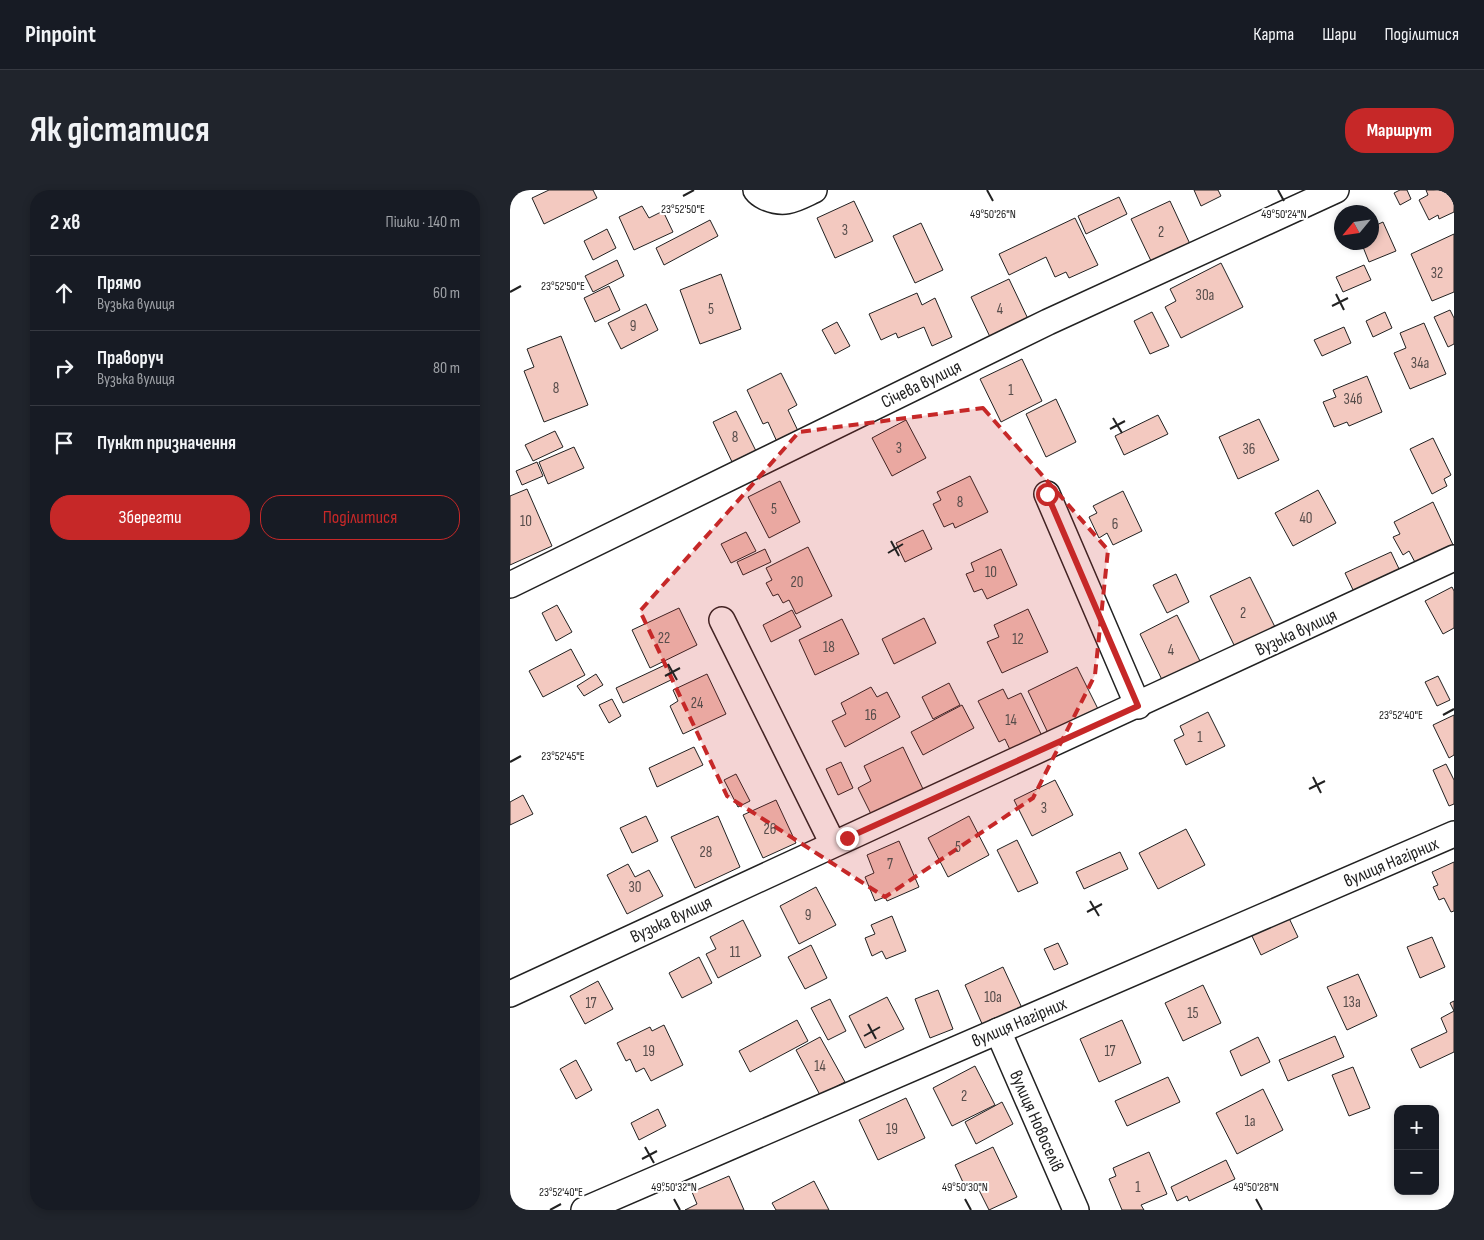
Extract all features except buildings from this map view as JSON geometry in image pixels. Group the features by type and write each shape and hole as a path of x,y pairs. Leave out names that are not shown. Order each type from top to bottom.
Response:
{"street":[{"path":"756,190 758,194 777,202 793,200 814,190"},
{"name":"Січева вулиця","path":"510,585 1048,322 1336,190"},
{"path":"1047,494 1138,706"},
{"name":"Вузька вулиця","path":"510,994 833,844 1138,706 1454,558"},
{"path":"722,620 833,844"},
{"name":"вулиця Нагірних","path":"584,1210 1454,834"},
{"name":"вулиця Новоселів","path":"998,1031 1076,1210"}],"highlighted area":[{"path":"983,408 1108,550 1095,675 1033,798 885,897 727,796 640,611 799,432"}],"route":[{"path":"847,838 1138,706 1047,494"}]}
